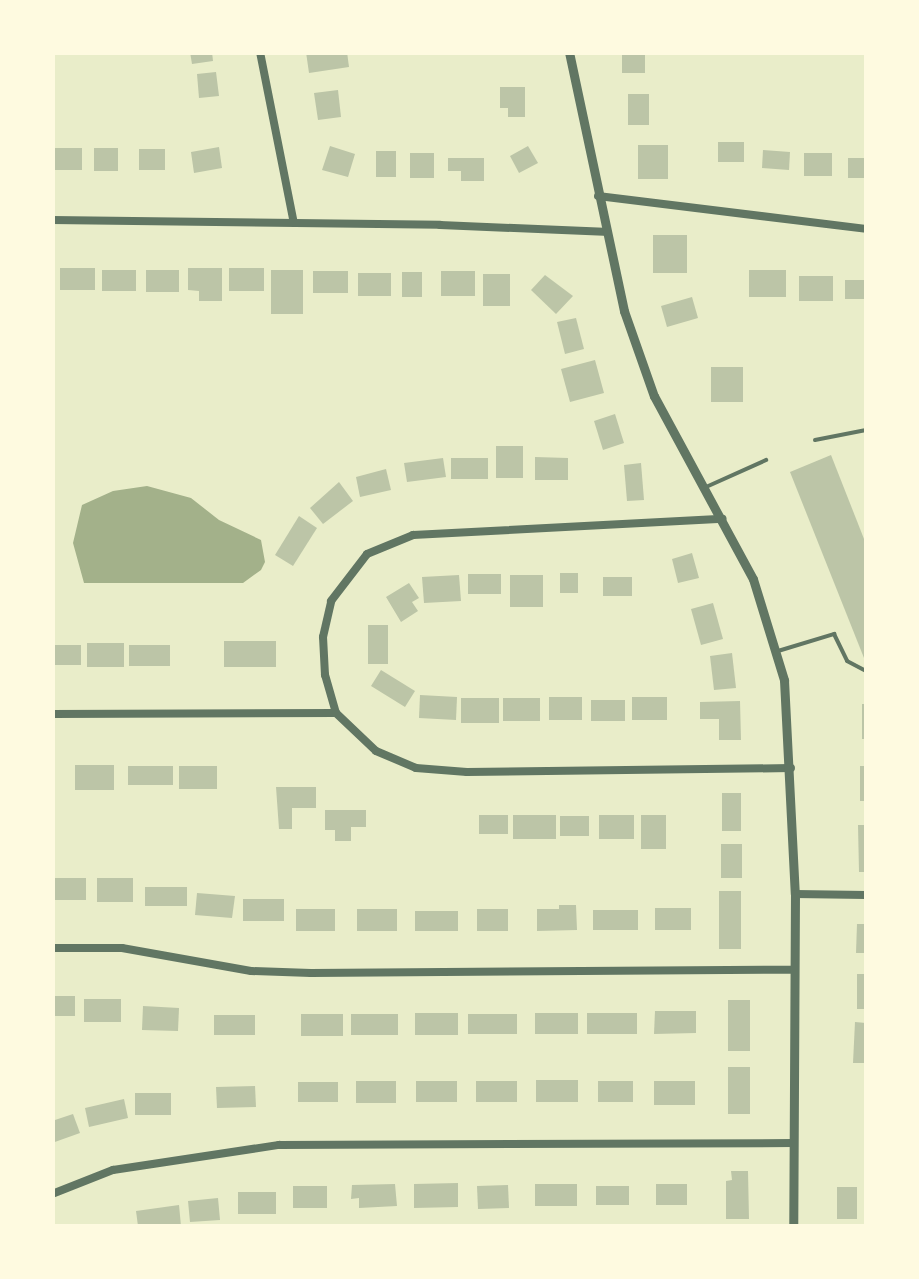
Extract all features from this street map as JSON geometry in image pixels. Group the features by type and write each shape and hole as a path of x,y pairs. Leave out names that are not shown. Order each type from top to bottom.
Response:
{"street":[{"path":"260,52 294,223"},
{"path":"569,52 604,232 654,396 723,519 765,608 777,651 791,768 795,894 793,1226"},
{"path":"598,196 866,229"},
{"path":"52,220 604,232"},
{"path":"723,519 412,535 367,554 331,600 323,637 325,675 336,714 376,751 416,768 468,772 791,768"},
{"path":"52,714 336,714"},
{"path":"795,894 866,895"},
{"path":"52,948 122,948 251,971 311,974 794,970"},
{"path":"52,1194 113,1170 279,1144 793,1144"}],"lane":[{"path":"815,440 866,430"},
{"path":"705,487 766,460"},
{"path":"777,651 834,634 847,661 866,671"}],"shaded area":[{"path":"147,486 191,498 219,520 261,540 265,562 261,570 243,583 84,583 73,543 82,505 113,491"}],"building":[{"path":"190,52 212,52 213,61 192,64"},
{"path":"306,52 347,52 349,67 309,73"},
{"path":"622,52 645,52 645,73 622,73"},
{"path":"216,72 219,96 199,98 197,74"},
{"path":"500,87 525,87 525,117 508,117 508,108 500,108"},
{"path":"338,90 341,117 318,120 314,93"},
{"path":"628,94 649,94 649,125 628,125"},
{"path":"718,142 744,142 744,162 718,162"},
{"path":"638,145 668,145 668,179 638,179"},
{"path":"330,146 355,154 348,177 322,170"},
{"path":"528,146 538,163 519,173 510,156"},
{"path":"219,147 222,168 194,173 191,152"},
{"path":"52,148 82,148 82,170 52,170"},
{"path":"94,148 118,148 118,171 94,171"},
{"path":"139,149 165,149 165,170 139,170"},
{"path":"763,150 790,152 789,170 762,168"},
{"path":"376,151 396,151 396,177 376,177"},
{"path":"410,153 434,153 434,178 410,178"},
{"path":"804,153 832,153 832,176 804,176"},
{"path":"448,158 484,158 484,181 461,181 461,171 448,171"},
{"path":"848,158 866,158 866,178 848,178"},
{"path":"653,235 687,235 687,273 653,273"},
{"path":"60,268 95,268 95,290 60,290"},
{"path":"188,268 222,268 222,301 199,301 199,291 188,290"},
{"path":"229,268 264,268 264,291 229,291"},
{"path":"102,270 136,270 136,291 102,291"},
{"path":"146,270 179,270 179,292 146,292"},
{"path":"271,270 303,270 303,314 271,314"},
{"path":"749,270 786,270 786,297 749,297"},
{"path":"313,271 348,271 348,293 313,293"},
{"path":"441,271 475,271 475,296 441,296"},
{"path":"402,272 422,272 422,297 402,297"},
{"path":"358,273 391,273 391,296 358,296"},
{"path":"483,274 510,274 510,306 483,306"},
{"path":"545,275 573,296 556,314 531,290"},
{"path":"799,276 833,276 833,301 799,301"},
{"path":"845,280 866,280 866,299 845,299"},
{"path":"692,297 698,318 667,327 661,306"},
{"path":"576,318 584,349 565,354 557,322"},
{"path":"595,360 604,393 570,402 561,369"},
{"path":"711,367 743,367 743,402 711,402"},
{"path":"615,414 624,443 603,450 594,421"},
{"path":"496,446 523,446 523,478 496,478"},
{"path":"831,455 866,544 866,663 790,472"},
{"path":"535,457 568,458 568,480 535,480"},
{"path":"443,458 446,477 407,482 404,463"},
{"path":"451,458 488,458 488,479 451,479"},
{"path":"641,463 644,500 627,501 624,465"},
{"path":"386,469 391,490 360,497 356,477"},
{"path":"339,482 353,501 323,524 310,508"},
{"path":"299,516 317,528 293,566 275,555"},
{"path":"692,553 699,578 678,583 672,559"},
{"path":"560,573 578,573 578,593 560,593"},
{"path":"468,574 501,574 501,594 468,594"},
{"path":"459,575 461,601 424,603 422,577"},
{"path":"510,575 543,575 543,607 510,607"},
{"path":"603,577 632,577 632,596 603,596"},
{"path":"409,583 419,598 412,602 418,611 401,622 386,597"},
{"path":"713,603 723,639 701,645 691,609"},
{"path":"368,625 388,625 388,664 368,664"},
{"path":"224,641 276,641 276,667 224,667"},
{"path":"87,643 124,643 124,667 87,667"},
{"path":"52,645 81,645 81,665 52,665"},
{"path":"129,645 170,645 170,666 129,666"},
{"path":"732,653 736,688 714,690 710,656"},
{"path":"381,670 415,691 405,707 371,686"},
{"path":"420,695 457,697 456,720 419,718"},
{"path":"549,697 582,697 582,720 549,720"},
{"path":"632,697 667,697 667,720 632,720"},
{"path":"461,698 499,698 499,723 461,723"},
{"path":"503,698 540,698 540,721 503,721"},
{"path":"591,700 625,700 625,721 591,721"},
{"path":"740,701 741,740 719,740 719,719 700,719 700,702"},
{"path":"862,704 866,704 866,739 862,739"},
{"path":"75,765 114,765 114,790 75,790"},
{"path":"128,766 173,766 173,785 128,785"},
{"path":"179,766 217,766 217,789 179,789"},
{"path":"860,766 866,766 866,801 860,801"},
{"path":"276,787 316,787 316,808 292,808 292,829 279,829"},
{"path":"722,793 741,793 741,831 722,831"},
{"path":"325,810 366,810 366,827 351,827 351,841 335,841 335,830 325,830"},
{"path":"479,815 508,815 508,834 479,834"},
{"path":"513,815 556,815 556,839 513,839"},
{"path":"599,815 634,815 634,839 599,839"},
{"path":"641,815 666,815 666,849 641,849"},
{"path":"560,816 589,816 589,836 560,836"},
{"path":"858,825 866,825 866,872 859,872"},
{"path":"721,844 742,844 742,878 721,878"},
{"path":"52,878 86,878 86,900 52,900"},
{"path":"97,878 133,878 133,902 97,902"},
{"path":"145,887 187,887 187,906 145,906"},
{"path":"719,891 741,891 741,949 719,949"},
{"path":"197,893 235,896 232,918 195,915"},
{"path":"243,899 284,899 284,921 243,921"},
{"path":"559,905 576,905 577,930 537,931 537,909 559,909"},
{"path":"655,908 691,908 691,930 655,930"},
{"path":"296,909 335,909 335,931 296,931"},
{"path":"357,909 397,909 397,931 357,931"},
{"path":"477,909 508,909 508,931 477,931"},
{"path":"593,910 638,910 638,930 593,930"},
{"path":"415,911 458,911 458,931 415,931"},
{"path":"857,924 866,924 866,953 856,953"},
{"path":"857,974 866,974 866,1009 857,1009"},
{"path":"52,996 75,996 75,1016 52,1016"},
{"path":"84,999 121,999 121,1022 84,1022"},
{"path":"728,1000 750,1000 750,1051 728,1051"},
{"path":"143,1006 179,1008 178,1031 142,1030"},
{"path":"655,1011 696,1011 696,1033 654,1034"},
{"path":"415,1013 458,1013 458,1035 415,1035"},
{"path":"535,1013 578,1013 578,1034 535,1034"},
{"path":"587,1013 637,1013 637,1034 587,1034"},
{"path":"301,1014 343,1014 343,1036 301,1036"},
{"path":"351,1014 398,1014 398,1035 351,1035"},
{"path":"468,1014 517,1014 517,1034 468,1034"},
{"path":"214,1015 255,1015 255,1035 214,1035"},
{"path":"855,1022 866,1023 866,1063 853,1063"},
{"path":"728,1067 750,1067 750,1114 728,1114"},
{"path":"536,1080 578,1080 578,1102 536,1102"},
{"path":"356,1081 396,1081 396,1103 356,1103"},
{"path":"416,1081 457,1081 457,1102 416,1102"},
{"path":"476,1081 517,1081 517,1102 476,1102"},
{"path":"598,1081 633,1081 633,1102 598,1102"},
{"path":"654,1081 695,1081 695,1105 654,1105"},
{"path":"298,1082 338,1082 338,1102 298,1102"},
{"path":"255,1086 256,1107 217,1108 216,1087"},
{"path":"135,1093 171,1093 171,1115 135,1115"},
{"path":"124,1099 128,1118 89,1127 85,1108"},
{"path":"73,1114 80,1133 52,1143 52,1121"},
{"path":"731,1171 748,1171 749,1219 726,1219 726,1181 732,1180"},
{"path":"458,1183 458,1207 414,1208 414,1184"},
{"path":"395,1184 397,1206 359,1208 359,1198 351,1199 352,1185"},
{"path":"535,1184 577,1184 577,1206 535,1206"},
{"path":"656,1184 687,1184 687,1205 656,1205"},
{"path":"508,1185 509,1208 478,1209 477,1186"},
{"path":"293,1186 327,1186 327,1208 293,1208"},
{"path":"596,1186 629,1186 629,1205 596,1205"},
{"path":"837,1187 857,1187 857,1219 837,1219"},
{"path":"238,1192 276,1192 276,1214 238,1214"},
{"path":"218,1198 220,1220 190,1222 188,1201"},
{"path":"179,1205 181,1226 138,1226 136,1211"}]}
